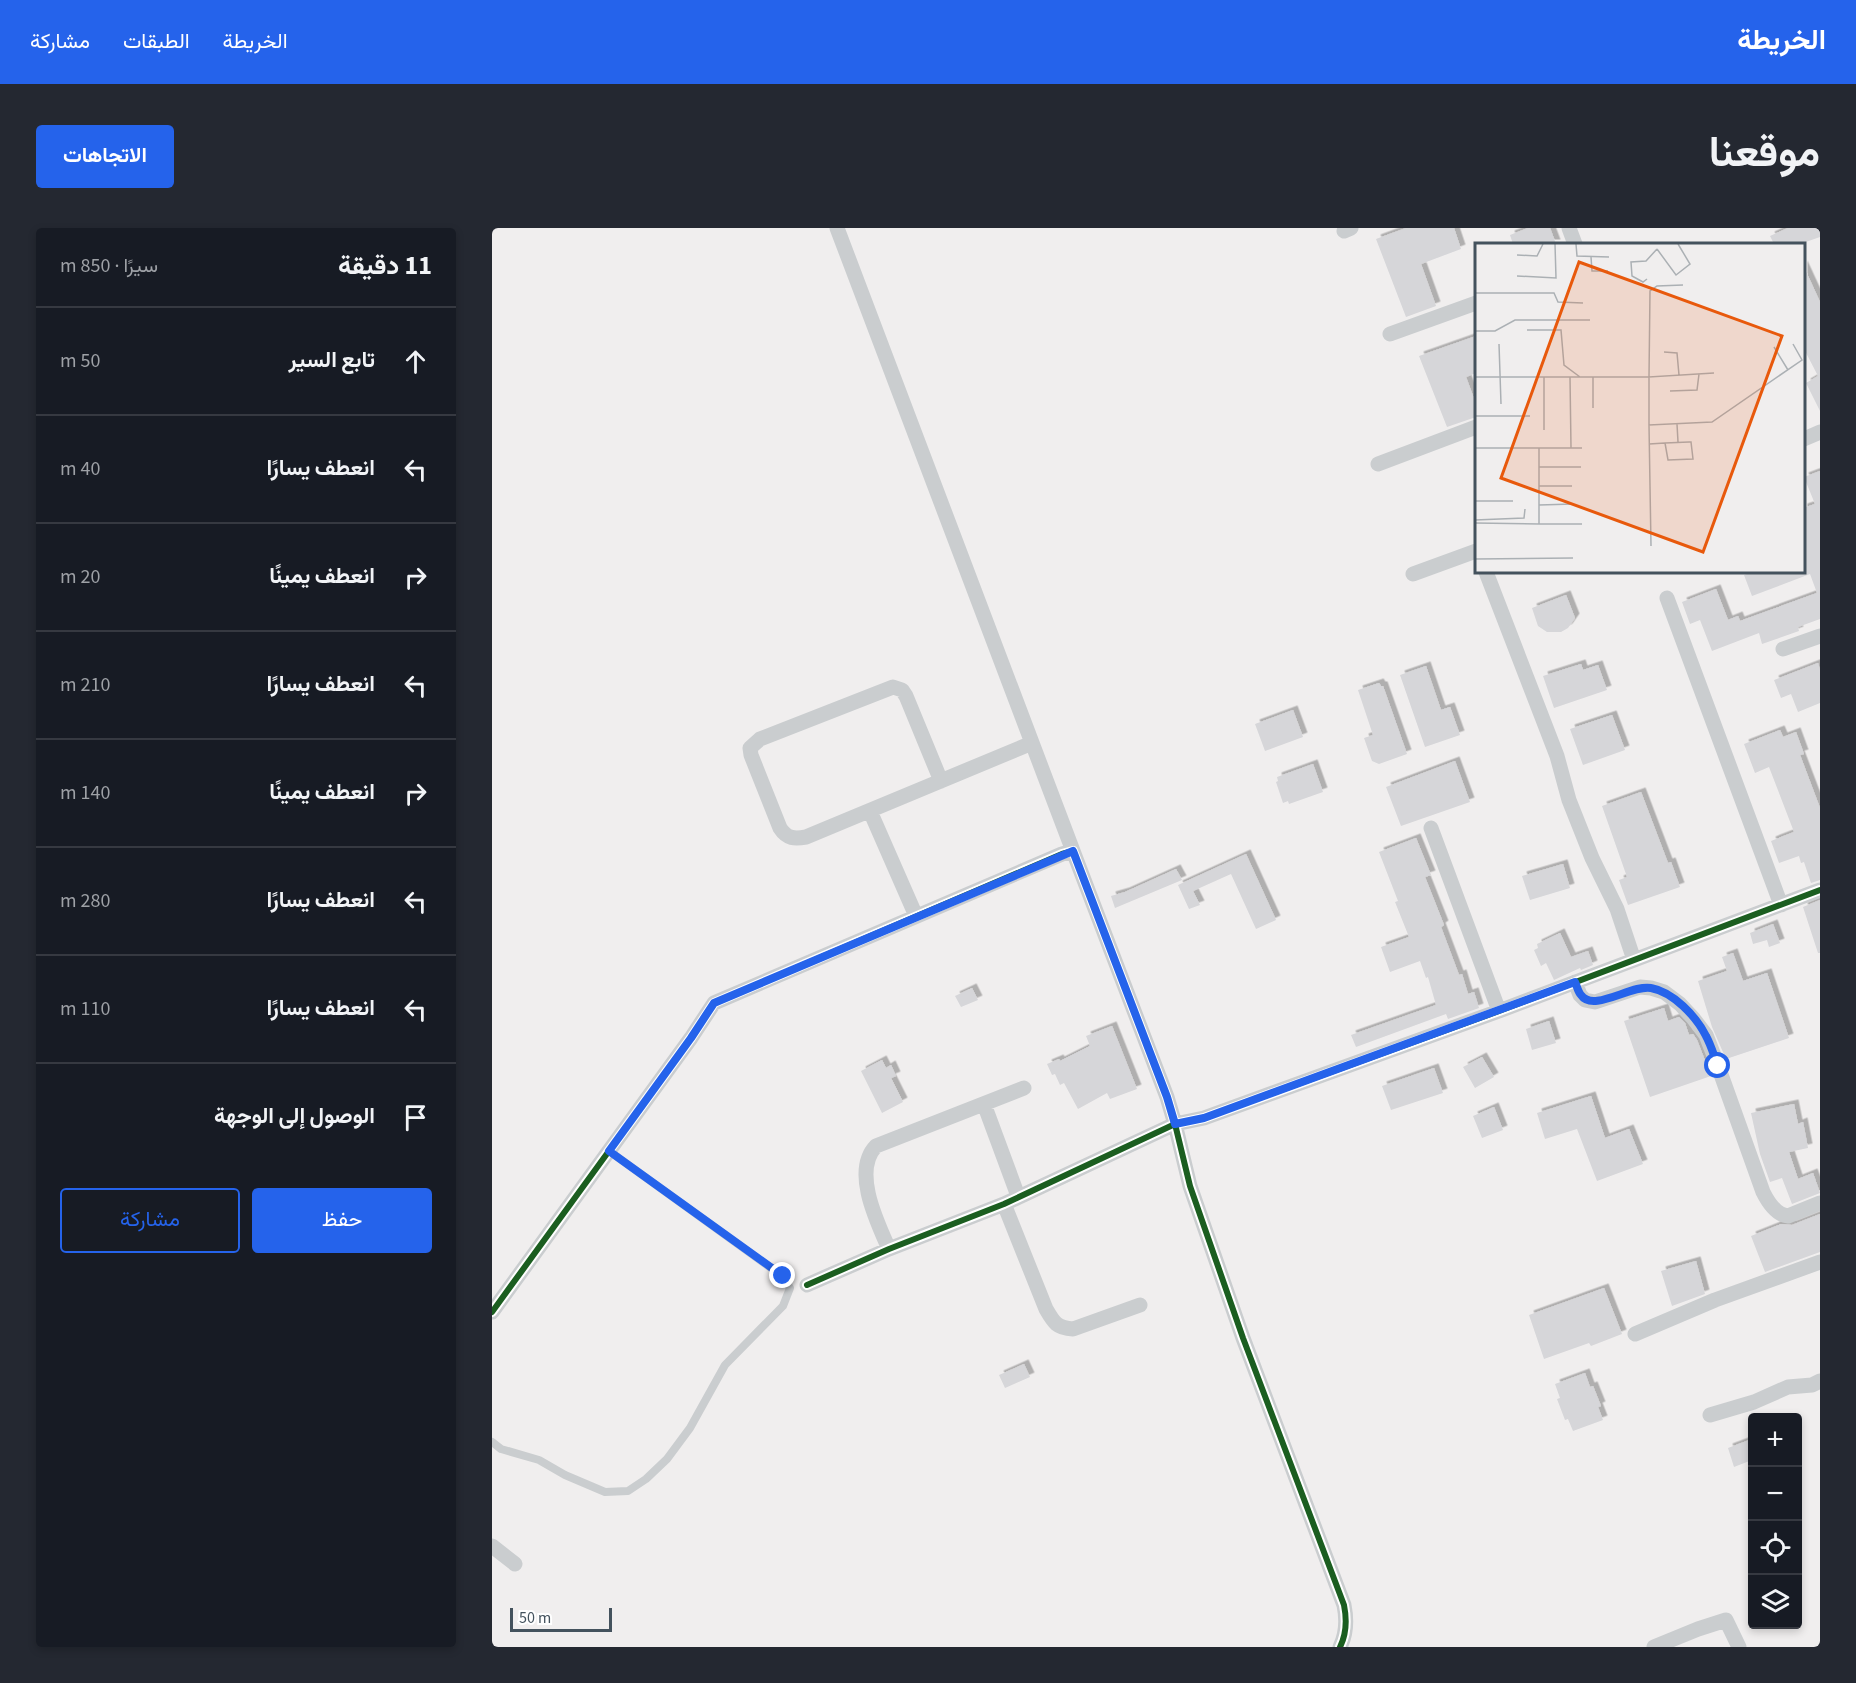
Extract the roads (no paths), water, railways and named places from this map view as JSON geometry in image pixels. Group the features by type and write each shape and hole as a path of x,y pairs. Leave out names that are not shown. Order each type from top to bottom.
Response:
{"street":[{"path":"837,228 1167,1097 1190,1186 1243,1338 1344,1605 1347,1627 1340,1647"},
{"path":"1569,228 1575,243"},
{"path":"1390,334 1475,303"},
{"path":"1378,464 1475,427"},
{"path":"1805,438 1820,432"},
{"path":"1413,574 1475,551"},
{"path":"1486,573 1557,756 1569,800 1592,858 1617,909 1634,960"},
{"path":"1667,598 1781,904"},
{"path":"1783,649 1820,636"},
{"path":"941,781 906,696 902,690 893,687 760,739 750,748 780,828 789,838 796,839 807,837 1032,743"},
{"path":"870,811 916,916"},
{"path":"1431,828 1499,1011"},
{"path":"492,1312 714,1003 1073,851"},
{"path":"807,1285 889,1249 1004,1204 1175,1124 1204,1118 1499,1011 1820,890"},
{"path":"1575,982 1580,995 1585,1000 1595,1002 1640,987 1664,993 1680,1004 1706,1035 1763,1192 1770,1204 1782,1216 1788,1216 1820,1203"},
{"path":"889,1249 869,1196 866,1165 868,1154 876,1146 1024,1088"},
{"path":"984,1104 1018,1196"},
{"path":"1004,1204 1046,1309 1062,1328 1073,1329 1140,1305"},
{"path":"1635,1334 1715,1300 1820,1262"},
{"path":"1710,1415 1754,1402 1788,1387 1812,1385 1820,1381"},
{"path":"492,1546 515,1564"},
{"path":"1654,1647 1726,1620 1739,1647"}],"lane":[{"path":"492,1442 501,1449 539,1460 565,1475 605,1492 628,1491 646,1479 667,1459 690,1428 725,1365 783,1306 790,1288 783,1276 609,1151"}]}
